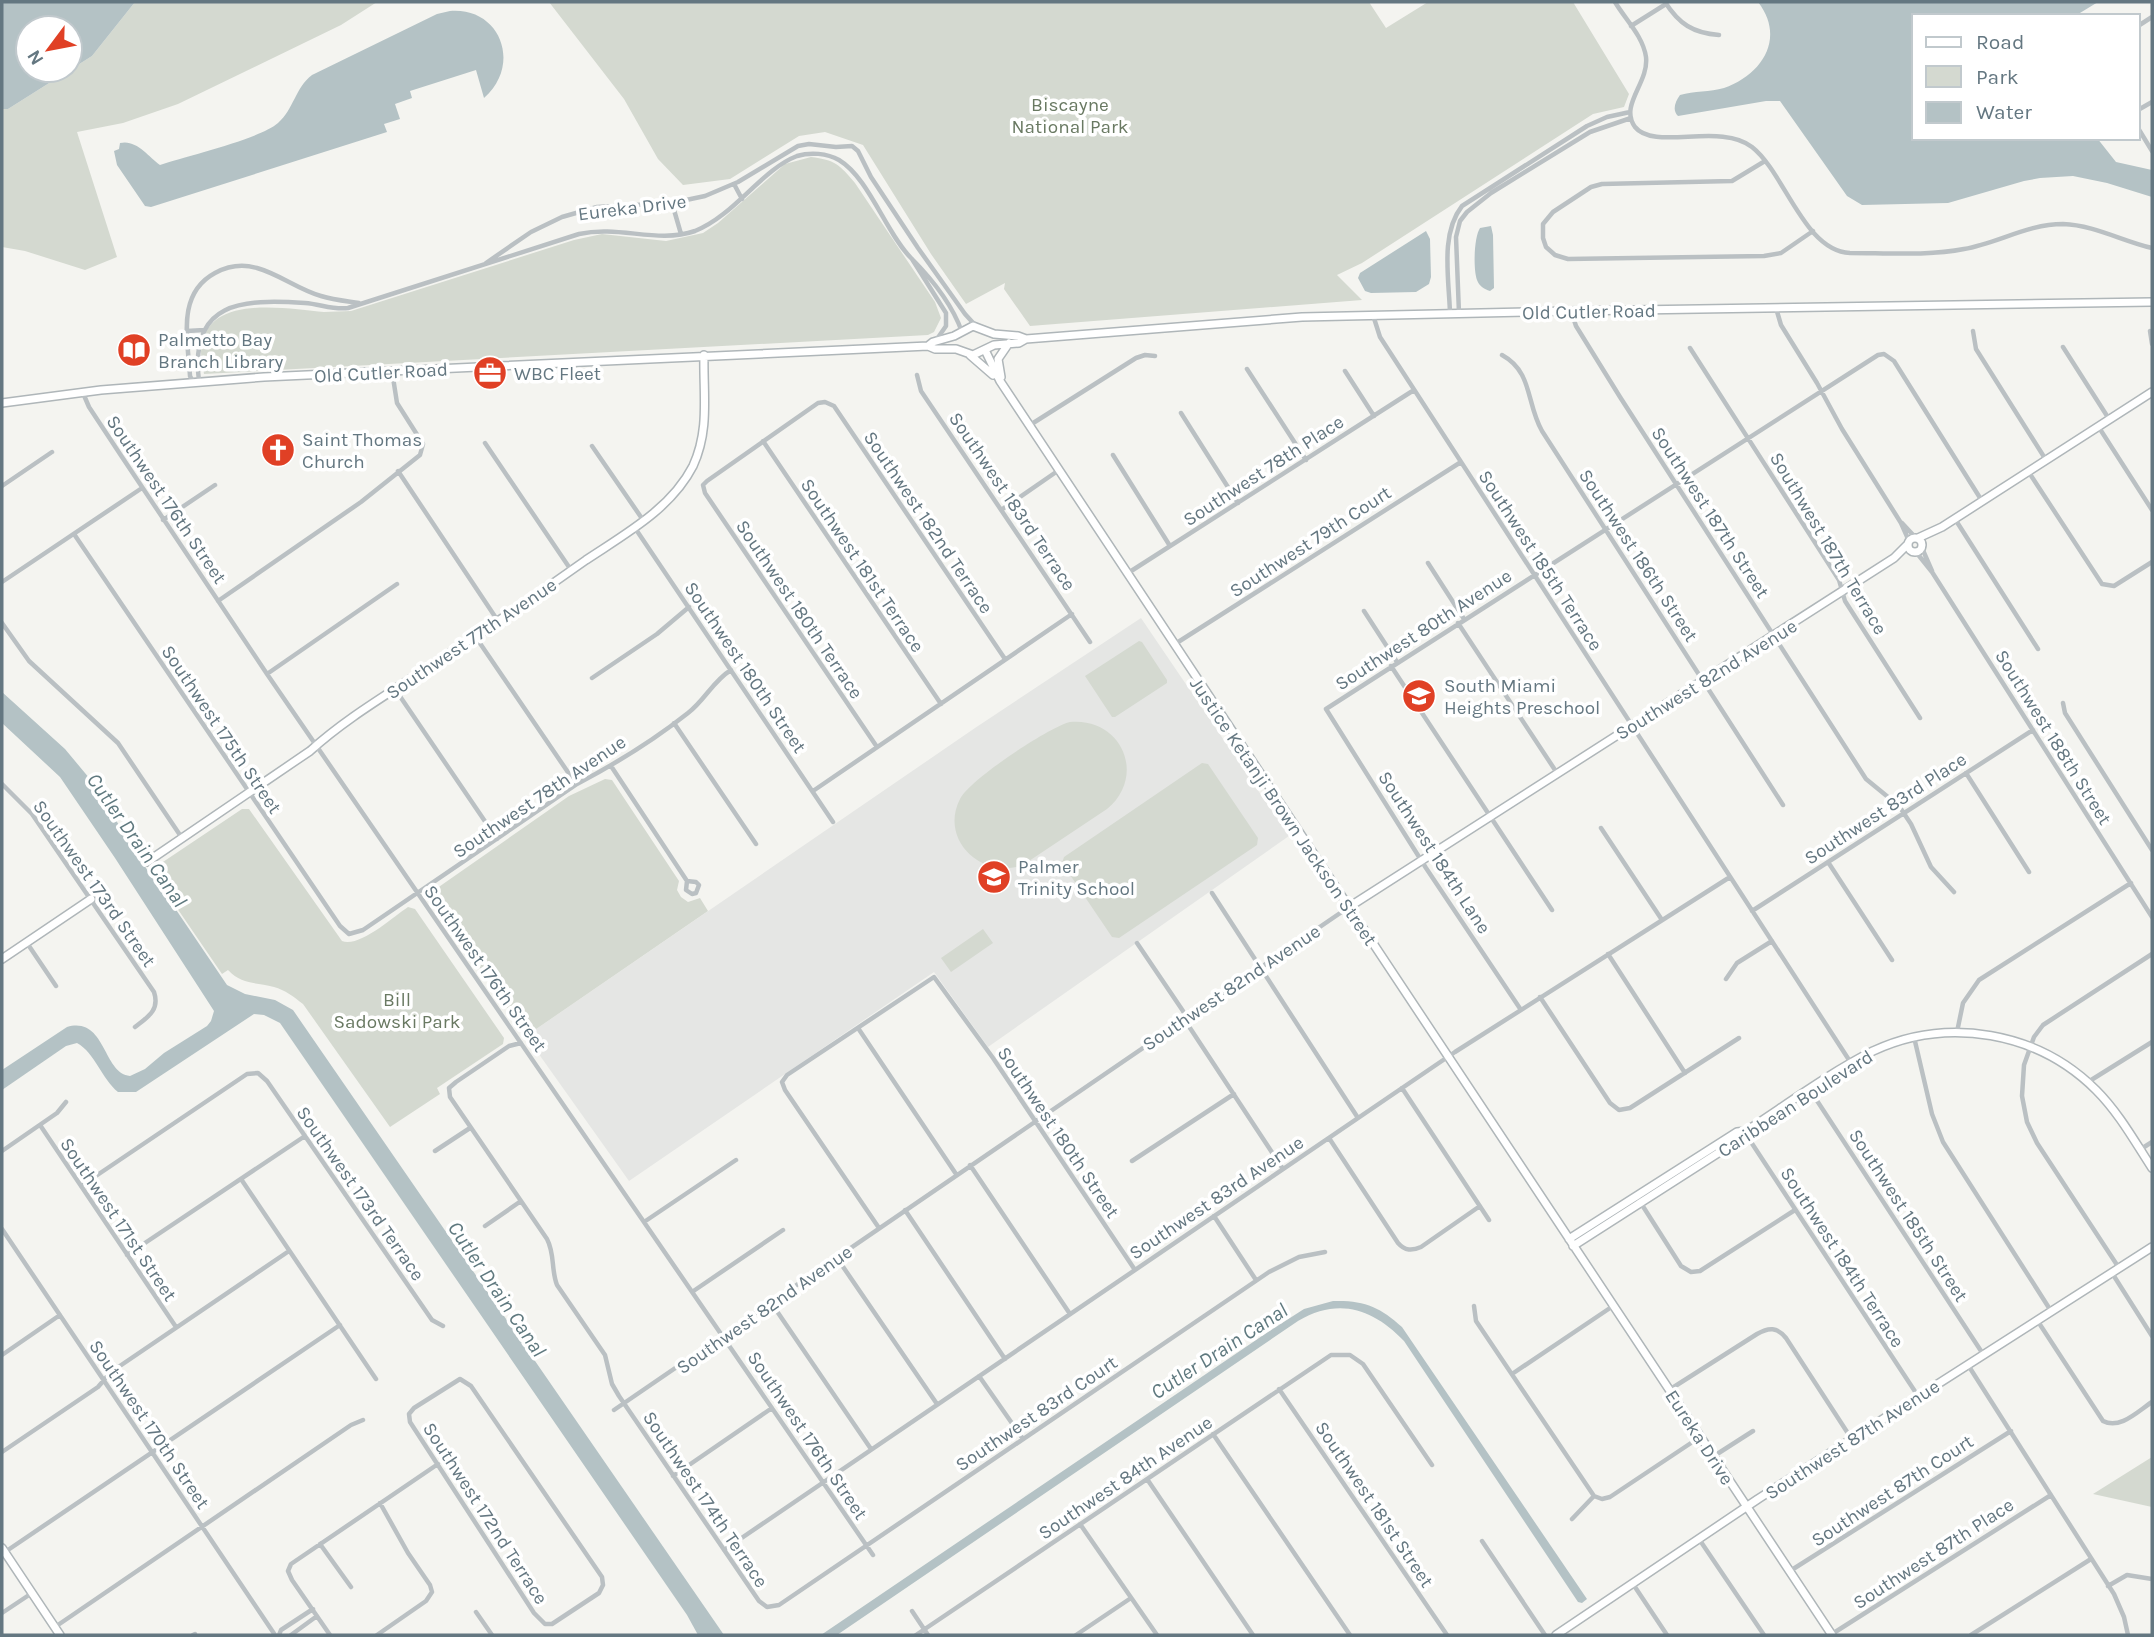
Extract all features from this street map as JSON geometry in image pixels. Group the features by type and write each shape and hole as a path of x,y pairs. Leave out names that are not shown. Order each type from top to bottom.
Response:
{"main road":[{"name":"Old Cutler Road","path":"979,328 1026,339 1253,320 1373,315 2152,302"},
{"path":"968,327 979,328 986,338 985,350 977,355 968,354 961,345 962,332 968,327"},
{"name":"Old Cutler Road","path":"2,402 196,382 931,344 962,332"},
{"name":"Old Cutler Road","path":"985,350 994,345 1019,343 1026,339"},
{"name":"Old Cutler Road","path":"931,344 935,349 954,348 968,354"},
{"path":"1000,382 998,359 1009,344"},
{"name":"Justice Ketanji Brown Jackson Street","path":"985,350 1000,382 1571,1243"},
{"name":"Justice Ketanji Brown Jackson Street","path":"968,354 1000,382"},
{"name":"Southwest 77th Avenue","path":"146,862 663,505 690,472 699,449 706,413 704,355"},
{"name":"Southwest 82nd Avenue","path":"1349,907 2152,392"},
{"path":"2,958 91,899"},
{"name":"Caribbean Boulevard","path":"1571,1243 1737,1132 1746,1131 1875,1051 1914,1037 1956,1032 1994,1036 2030,1046 2066,1065 2088,1083 2114,1111 2152,1168"},
{"name":"Eureka Drive","path":"1571,1243 1831,1635"},
{"name":"Southwest 87th Avenue","path":"1556,1635 1746,1507 2152,1247"},
{"path":"3,1550 60,1635"}],"street":[{"path":"1615,2 1642,43 1646,62 1643,80 1632,100 1630,115 1638,130 1651,136 1719,135 1736,138 1752,146 1813,231 1831,248 1850,253 1951,251 1970,248 2036,227 2057,224 2083,226 2152,248"},
{"path":"1631,26 1665,3 1686,27 1702,34 1719,36"},
{"path":"1455,313 1450,234 1453,220 1462,206 1587,126 1607,117 1630,115"},
{"path":"1455,313 1456,237 1460,222 1467,211 1590,132 1630,115"},
{"path":"2140,131 2152,151"},
{"path":"931,344 946,326 946,313 911,258 858,180 838,160 820,154 803,155 801,145 852,146 858,151 882,194 965,314 979,328"},
{"name":"Eureka Drive","path":"485,263 549,222 580,211 616,205 672,203 705,196 734,184 801,145"},
{"path":"838,160 841,147"},
{"name":"Eureka Drive","path":"204,330 220,313 248,302 269,301 342,309 571,236 617,230 659,236 694,231 714,221 784,164 803,155"},
{"path":"1765,161 1730,182 1598,184 1548,217 1543,228 1543,240 1549,251 1560,258 1767,256 1781,253 1813,231"},
{"path":"756,172 761,181"},
{"path":"1500,181 1504,187"},
{"path":"734,184 742,199"},
{"path":"672,203 681,234"},
{"path":"1462,206 1467,211"},
{"path":"515,243 519,253"},
{"path":"911,258 955,315 962,332"},
{"name":"Eureka Drive","path":"196,382 190,376 187,309 194,293 208,277 226,268 256,267 322,296 360,303"},
{"path":"321,307 322,296"},
{"name":"Southwest 188th Street","path":"1776,307 1781,325 1842,429 2152,917"},
{"name":"Southwest 187th Street","path":"1570,311 1576,326 1866,779 1873,787 1891,798 1904,813 1931,867 1954,892"},
{"name":"Southwest 185th Terrace","path":"1373,315 1378,333 1414,390 1852,1064"},
{"path":"187,331 204,330 198,346 196,382"},
{"path":"1973,331 1972,341 1976,349 2046,460"},
{"path":"2150,331 2152,344"},
{"path":"188,346 198,346"},
{"path":"2063,347 2109,419"},
{"name":"Southwest 187th Terrace","path":"1690,348 1839,580 1845,601 1920,718"},
{"path":"1822,391 1871,358 1884,354 1894,361 1982,501"},
{"name":"Southwest 186th Street","path":"1502,355 1519,368 1538,424 1783,805"},
{"path":"1030,426 1136,358 1155,356"},
{"path":"1247,369 1306,460"},
{"path":"218,601 361,502 417,458 423,447 421,440 396,400 392,371"},
{"path":"1345,371 1374,416"},
{"name":"Southwest 183rd Terrace","path":"917,374 921,391 1090,642"},
{"name":"Southwest 78th Place","path":"1128,573 1414,390"},
{"name":"Southwest 80th Avenue","path":"1326,709 1822,391"},
{"name":"Southwest 176th Street","path":"82,393 163,520 267,674 873,1555"},
{"name":"Southwest 182nd Terrace","path":"763,441 818,403 828,402 845,421 1005,659"},
{"path":"1181,413 1238,503"},
{"path":"2098,426 2152,510"},
{"name":"Southwest 180th Terrace","path":"763,441 704,485 706,496 877,747"},
{"name":"Southwest 181st Terrace","path":"763,441 941,704"},
{"path":"485,443 571,571"},
{"path":"592,446 643,520"},
{"path":"2,486 52,452"},
{"path":"1112,455 1171,546"},
{"name":"Southwest 79th Court","path":"1174,645 1461,462"},
{"path":"1001,510 1059,470"},
{"path":"398,471 498,621"},
{"path":"2028,471 2100,582 2106,586 2115,586 2152,562"},
{"path":"163,520 215,485"},
{"path":"2,582 142,488"},
{"path":"1955,519 2038,649"},
{"name":"Southwest 180th Street","path":"634,527 834,822"},
{"name":"Southwest 175th Street","path":"74,534 340,926 352,934"},
{"path":"1428,563 1464,619"},
{"path":"267,674 397,584"},
{"path":"592,678 657,634 688,607"},
{"path":"1364,611 1397,662"},
{"path":"813,791 1072,614"},
{"path":"2,623 29,661 118,743 182,838"},
{"path":"1458,623 1557,773"},
{"path":"475,636 576,784"},
{"path":"1391,666 1552,910"},
{"name":"Southwest 78th Avenue","path":"352,934 363,930 418,894 576,784 611,766 674,723 692,709 717,680 731,670"},
{"path":"395,689 498,839"},
{"path":"2063,703 2065,713 2152,850"},
{"name":"Southwest 184th Lane","path":"1326,709 1521,1010"},
{"path":"674,723 757,844"},
{"name":"Southwest 83rd Place","path":"1752,911 2034,730"},
{"path":"611,766 687,881"},
{"path":"1966,773 2029,872"},
{"name":"Southwest 173rd Street","path":"2,784 32,814 151,987 157,1003 154,1010 135,1027"},
{"path":"1601,828 1662,920"},
{"path":"1828,862 1892,960"},
{"name":"Southwest 83rd Avenue","path":"724,1550 1448,1057 1730,877"},
{"path":"1956,1032 1963,1003 1979,980 2131,883"},
{"path":"1212,893 1358,1118"},
{"name":"Southwest 82nd Avenue","path":"614,1410 1349,907"},
{"path":"1726,979 1737,963 1772,941"},
{"path":"26,942 56,986"},
{"path":"1137,943 1283,1169"},
{"path":"1608,954 1685,1073"},
{"path":"2119,1268 2036,1143 2023,1106 2022,1083 2030,1046 2036,1033 2046,1022 2152,954"},
{"name":"Southwest 180th Street","path":"858,1028 934,977 1135,1270"},
{"path":"1540,997 1609,1103 1619,1110 1630,1108 1739,1038"},
{"path":"879,1228 785,1090 782,1082 787,1075 858,1028 956,1174"},
{"path":"1914,1037 1932,1114 1943,1142 2052,1311"},
{"path":"2088,1083 2152,1042"},
{"path":"521,1043 509,1046 456,1082 449,1090 452,1101 550,1245 557,1285 605,1355 612,1384 624,1404"},
{"name":"Southwest 173rd Terrace","path":"81,1186 247,1074 258,1073 267,1081 432,1320 443,1326"},
{"path":"1402,1088 1489,1220"},
{"name":"Southwest 185th Street","path":"1811,1090 1984,1355"},
{"path":"1132,1161 1234,1094"},
{"path":"2,1151 57,1113 66,1102"},
{"name":"Southwest 171st Street","path":"40,1125 176,1327"},
{"path":"435,1151 470,1128"},
{"name":"Southwest 184th Terrace","path":"1746,1131 1918,1397"},
{"path":"127,1255 304,1136"},
{"path":"1329,1138 1398,1243 1408,1250 1421,1247 1480,1206"},
{"path":"2140,1149 2152,1142"},
{"path":"644,1222 736,1160"},
{"path":"970,1165 1070,1314"},
{"path":"241,1179 376,1380"},
{"path":"1638,1200 1681,1266 1691,1272 1703,1269 1796,1210"},
{"path":"485,1226 521,1201"},
{"path":"905,1210 1005,1359"},
{"path":"1214,1216 1256,1280"},
{"name":"Southwest 170th Street","path":"2,1229 277,1635"},
{"path":"692,1293 783,1230"},
{"path":"2,1452 98,1387 111,1372 289,1251"},
{"name":"Southwest 83rd Court","path":"767,1607 779,1605 1256,1280 1299,1257 1325,1252"},
{"path":"837,1258 937,1404"},
{"path":"2112,1273 2152,1336"},
{"path":"772,1304 871,1449"},
{"path":"1512,1374 1613,1305"},
{"path":"1474,1306 1476,1321 1594,1496 1602,1499 1610,1497 1700,1437"},
{"path":"2,1355 60,1315"},
{"path":"2037,1320 2100,1418 2109,1424 2120,1423 2152,1402"},
{"path":"3,1550 340,1325"},
{"path":"1669,1390 1757,1334 1772,1328 1783,1334 1852,1439"},
{"name":"Southwest 84th Avenue","path":"916,1635 1331,1355 1344,1354 1354,1357 1367,1369 1432,1465"},
{"path":"1968,1365 2108,1586 2121,1609 2128,1635"},
{"path":"979,1376 1023,1439"},
{"name":"Southwest 172nd Terrace","path":"463,1380 471,1386 600,1573 604,1585 596,1596 552,1625 545,1625 534,1613 438,1464 411,1425 410,1414 454,1381 463,1380"},
{"name":"Southwest 181st Street","path":"1279,1389 1447,1635"},
{"name":"Southwest 174th Terrace","path":"624,1404 759,1601 767,1607"},
{"path":"673,1476 772,1408"},
{"path":"55,1627 351,1425 363,1420"},
{"path":"1713,1456 1753,1431"},
{"name":"Southwest 87th Court","path":"1789,1572 2011,1431"},
{"path":"1213,1434 1350,1635"},
{"path":"330,1635 292,1580 289,1568 293,1562 438,1464"},
{"path":"1147,1479 1253,1635"},
{"name":"Southwest 87th Place","path":"1831,1635 2051,1495"},
{"path":"1572,1519 1594,1496"},
{"path":"377,1635 426,1601 431,1594 430,1585 408,1553 380,1503"},
{"path":"1080,1524 1157,1635"},
{"path":"1699,1539 1764,1635"},
{"path":"1482,1541 1545,1635"},
{"path":"320,1544 351,1587"},
{"path":"1971,1635 2091,1559"},
{"path":"2108,1586 2127,1575 2152,1579"},
{"path":"1633,1583 1667,1635"},
{"path":"2,1613 32,1593"},
{"path":"1076,1635 1131,1598"},
{"path":"277,1635 313,1609"},
{"path":"912,1611 928,1635"},
{"path":"476,1612 492,1635"},
{"path":"291,1635 317,1616"}],"shaded area":[{"name":"Palmer Trinity School","path":"1141,618 1289,836 988,1047 934,972 629,1181 526,1036 975,728"}],"green space":[{"path":"135,2 377,2 341,25 178,104 123,123 77,132 117,257 85,270 25,251 2,247 2,109 8,109 48,84 84,84 84,61 92,56"},
{"name":"Biscayne National Park","path":"549,2 1369,2 1386,28 1428,2 1573,2 1629,94 1624,107 1593,114 1362,263 1337,275 1362,300 1030,326 1004,289 1005,283 966,304 931,254 863,145 825,132 799,136 730,179 683,185 658,159 624,99"},
{"path":"811,157 836,164 855,183 935,302 941,318 934,332 928,335 204,374 201,352 205,333 216,320 231,312 249,308 351,311 574,240 602,234 666,241 703,233 785,164"},
{"path":"1139,641 1167,683 1112,717 1085,676"},
{"path":"1070,722 1088,723 1103,729 1115,739 1123,751 1127,766 1119,796 1107,809 1023,865 993,867 980,862 968,853 955,829 955,814 960,799 966,790 1010,755 1045,733"},
{"path":"1202,763 1208,764 1258,838 1257,845 1119,938 1112,937 1062,863 1064,857"},
{"name":"Bill Sadowski Park","path":"605,779 612,780 679,881 677,890 681,897 688,902 700,898 708,911 526,1036 431,895 569,796"},
{"name":"Bill Sadowski Park","path":"242,809 249,809 342,941 357,940 408,907 415,909 504,1038 503,1044 437,1088 440,1094 390,1127 303,1004 278,988 244,981 228,970 222,974 151,870"},
{"path":"983,929 993,943 951,972 941,958"},
{"path":"2152,1457 2152,1507 2093,1494"}],"water":[{"path":"2,2 135,2 92,56 84,61 84,14 14,14 14,84 48,84 8,109 2,109"},
{"path":"1758,2 2098,2 2078,14 1912,14 1912,140 2099,140 2116,162 2152,170 2152,197 2073,176 2024,181 1948,203 1862,205 1847,196 1780,101 1678,116 1675,106 1680,95 1724,88 1738,82 1759,65 1770,42 1766,15"},
{"path":"450,11 468,12 482,18 493,28 500,41 502,70 496,85 484,98 476,70 410,91 412,98 395,104 400,119 384,124 387,132 151,207 145,206 117,165 114,151 119,149 120,143 137,146 160,165 240,141 269,129 288,111 306,80 312,75 437,14"},
{"path":"1491,226 1494,288 1490,291 1478,282 1475,261 1476,238 1480,228"},
{"path":"1426,231 1430,239 1429,284 1416,292 1365,291 1358,278 1360,273"},
{"path":"2,692 65,749 90,779 151,876 227,985 245,994 275,1000 293,1010 724,1635 698,1635 687,1615 280,1023 264,1015 254,1014 136,1092 118,1092 89,1053 77,1043 66,1046 2,1090 2,1070 67,1027 80,1026 90,1030 114,1066 121,1073 130,1076 145,1069 164,1053 207,1026 214,1011 60,777 2,723"},
{"name":"Cutler Drain Canal","path":"1333,1301 1371,1306 1402,1327 1587,1599 1582,1603 1578,1602 1404,1341 1368,1314 1341,1308 1313,1314 1298,1321 837,1635 821,1635 1262,1336 1304,1309"}],"place":[{"name":"Palmetto Bay Branch Library","path":"134,350"},
{"name":"WBC Fleet","path":"490,373"},
{"name":"Saint Thomas Church","path":"278,450"},
{"name":"South Miami Heights Preschool","path":"1419,696"},
{"name":"Palmer Trinity School","path":"994,877"}]}
